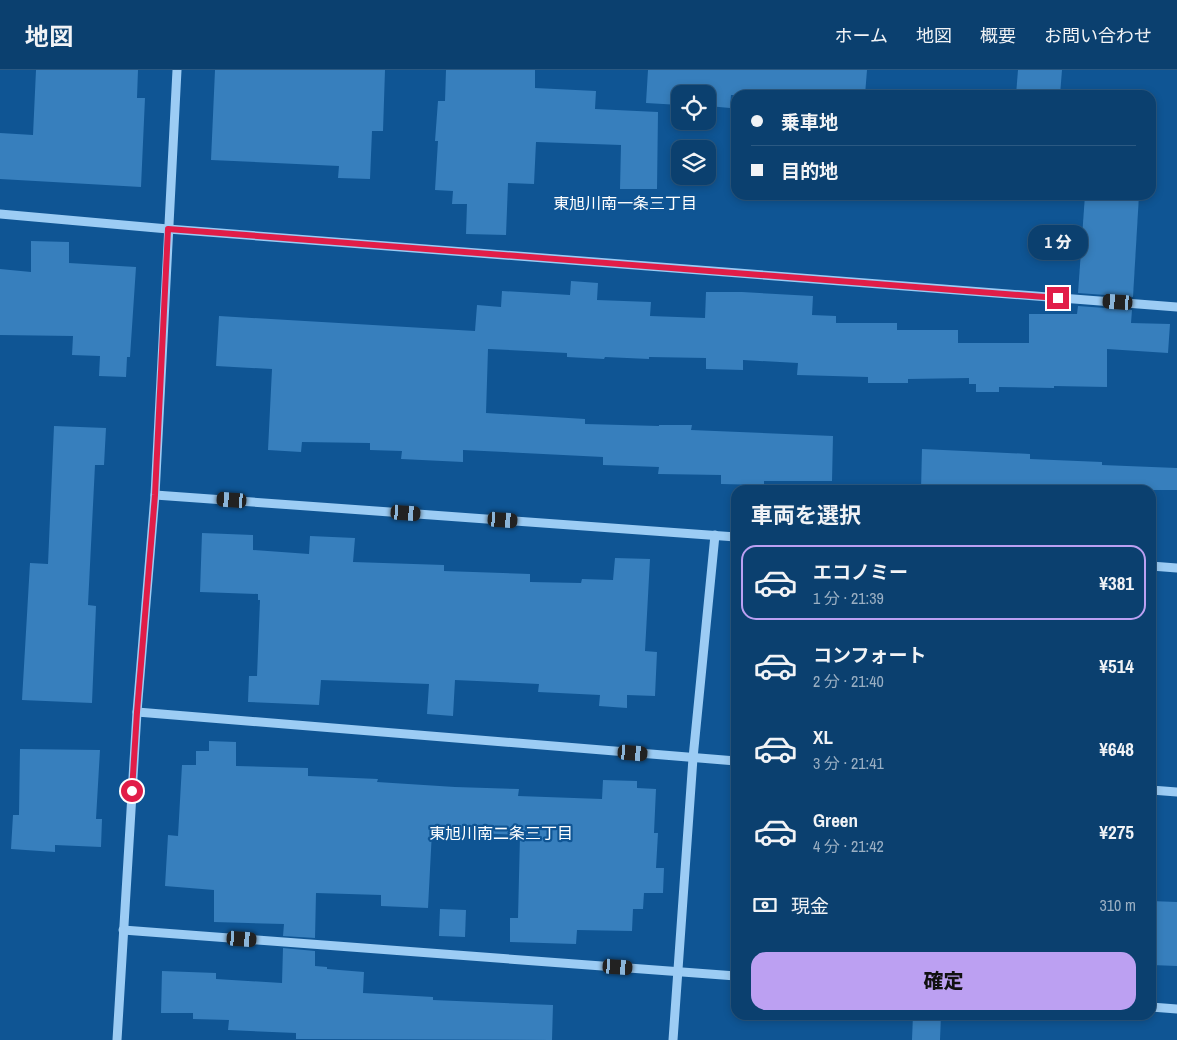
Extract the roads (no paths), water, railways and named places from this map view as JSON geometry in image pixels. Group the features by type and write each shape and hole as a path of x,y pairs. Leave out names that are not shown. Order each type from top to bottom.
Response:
{"street":[{"path":"117,1040 137,712 155,495 177,70"},
{"path":"0,214 168,229 1177,307"},
{"path":"155,495 731,537"},
{"path":"672,1040 693,758 715,535"},
{"path":"1156,566 1177,568"},
{"path":"137,712 731,761"},
{"path":"1156,790 1177,792"},
{"path":"123,930 731,976"},
{"path":"1156,1007 1177,1009"}],"district":[{"name":"東旭川南一条三丁目","path":"625,203"},
{"name":"東旭川南二条三丁目","path":"501,833"}]}
